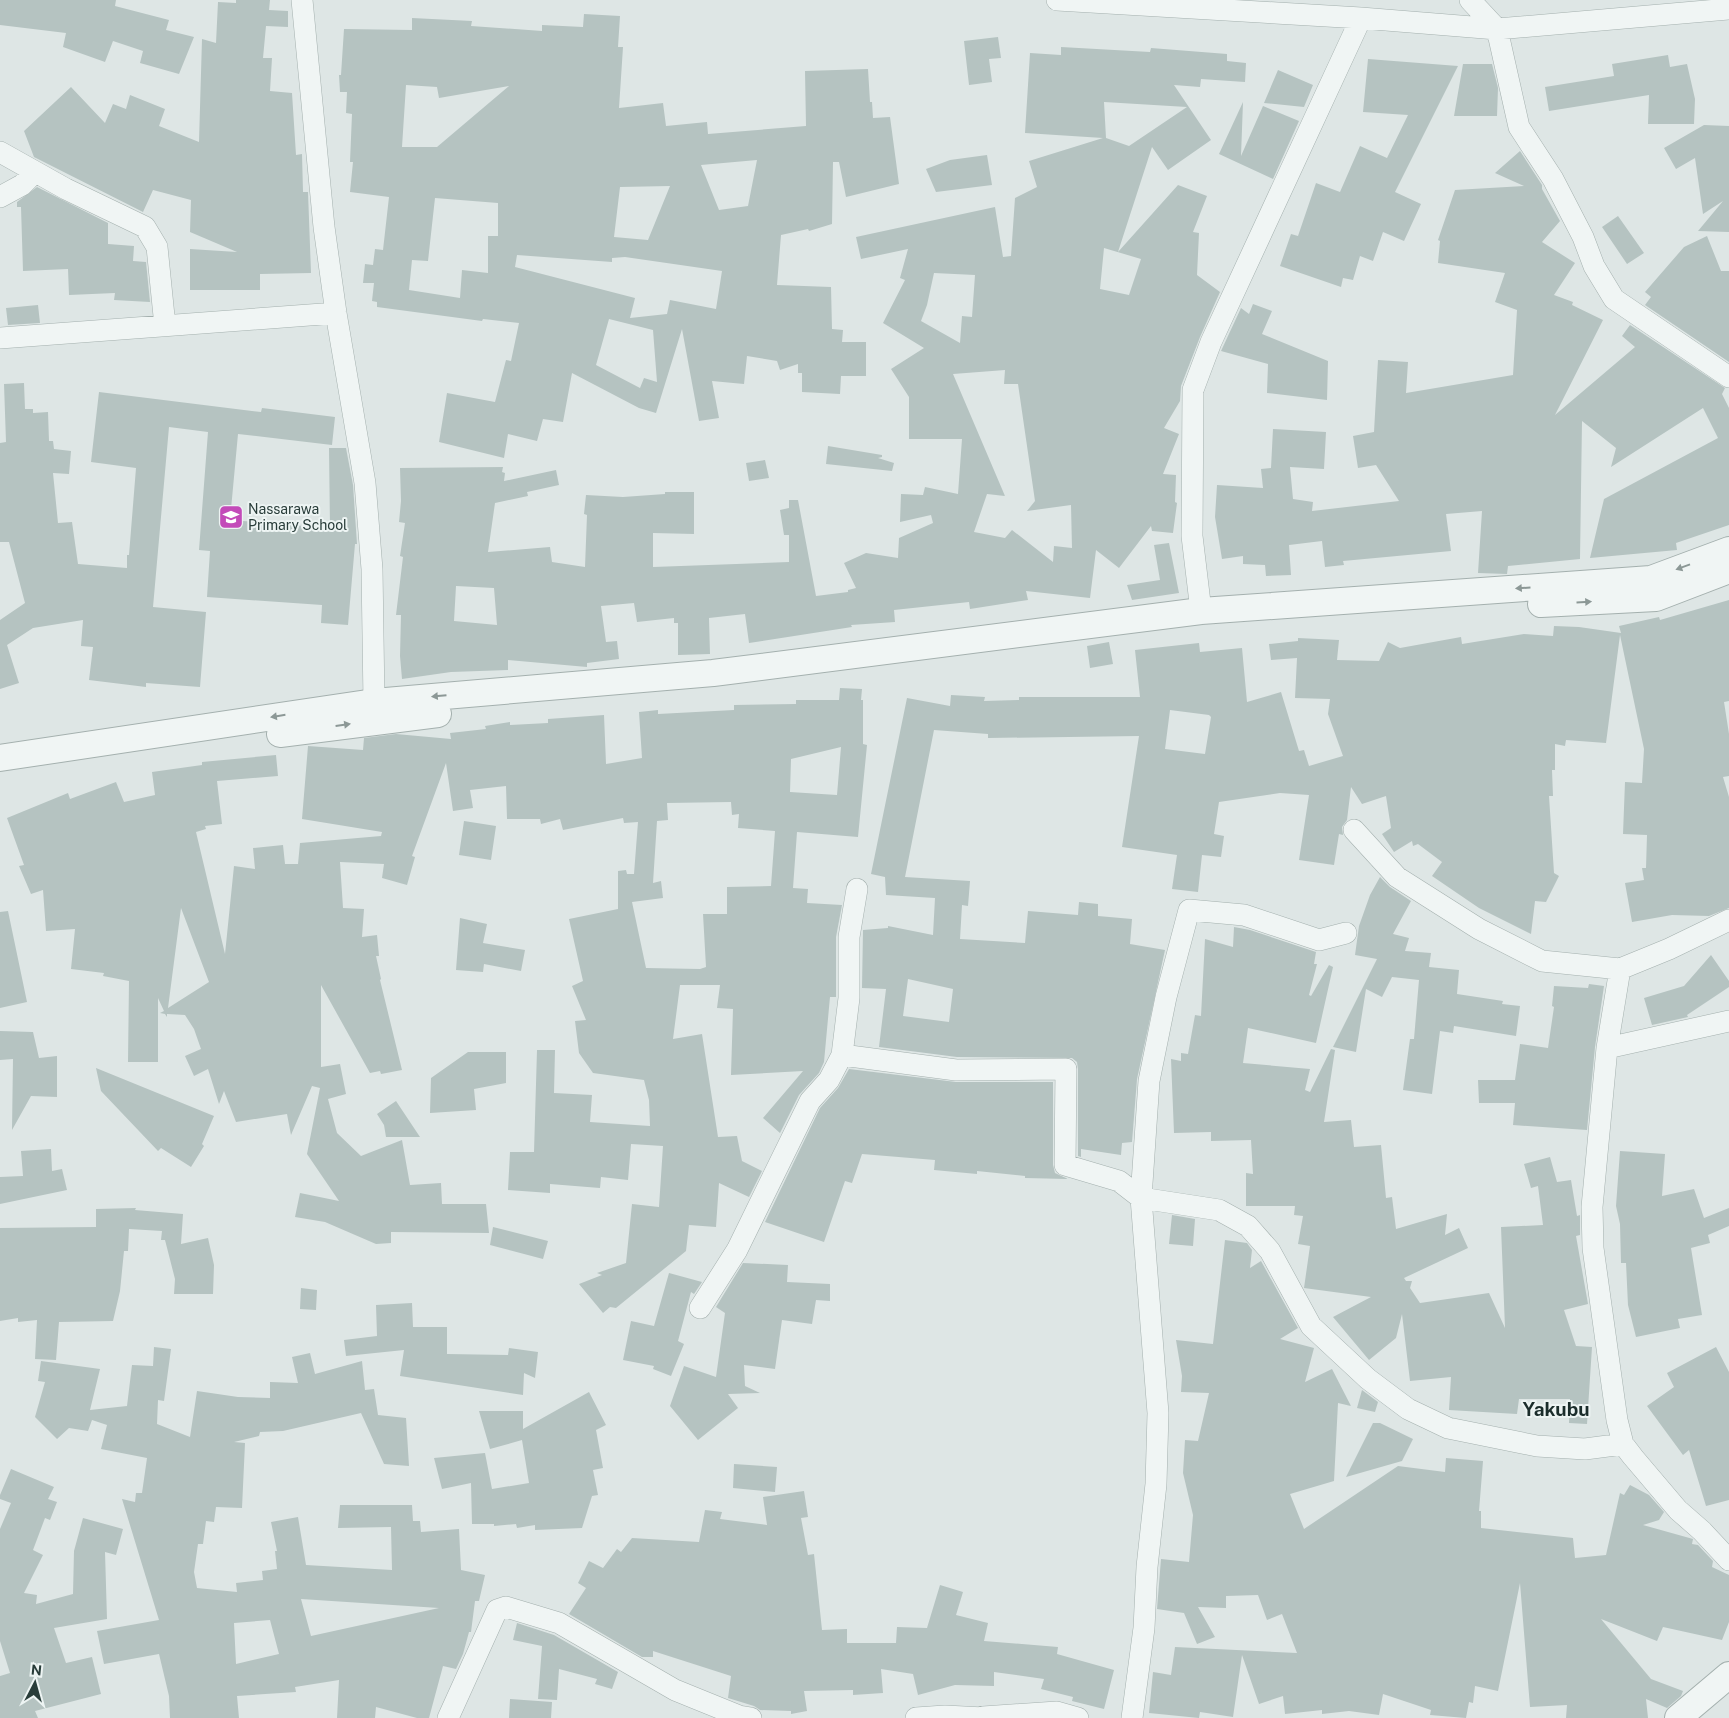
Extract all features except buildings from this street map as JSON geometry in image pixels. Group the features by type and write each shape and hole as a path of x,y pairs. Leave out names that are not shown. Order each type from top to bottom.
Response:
{"street":[{"path":"302,0 324,227 336,312 365,484 372,569 374,702"},
{"path":"1057,0 1361,18 1497,29 1729,9"},
{"path":"1470,0 1497,29 1519,127 1553,179 1583,237 1594,266 1614,299 1729,377"},
{"path":"1201,611 1192,536 1193,390 1211,342 1361,18"},
{"path":"0,152 35,172 145,227 157,247 165,326"},
{"path":"0,197 22,185 35,172"},
{"path":"0,338 336,312"},
{"path":"0,758 374,702 713,673 1201,611 1650,579 1729,550"},
{"path":"0,774 375,721 722,683 1203,626 1419,610 1656,598 1729,570"},
{"path":"1354,830 1397,877 1479,929 1542,961 1620,969 1669,949 1729,920"},
{"path":"700,1308 737,1250 810,1101 829,1080 842,1055 849,998 849,937 857,889"},
{"path":"1132,1718 1144,1628 1156,1484 1158,1413 1141,1198 1148,1081 1166,998 1189,910 1244,915 1319,940 1346,933"},
{"path":"1620,969 1607,1048 1592,1207 1593,1248 1623,1444 1678,1510 1702,1530 1729,1560"},
{"path":"1607,1048 1729,1021"},
{"path":"842,1055 956,1070 1066,1069 1065,1165 1119,1181 1141,1198 1220,1210 1248,1226 1270,1251 1311,1326 1368,1379 1408,1409 1448,1428 1537,1446 1585,1449 1623,1444"},
{"path":"448,1718 497,1610 506,1607 559,1623 675,1690 739,1716 751,1718"},
{"path":"1678,1718 1729,1675"},
{"path":"916,1718 984,1717 1057,1712 1078,1718"}],"place":[{"name":"Nassarawa Primary School","path":"231,517"}],"district":[{"name":"Yakubu","path":"1556,1409"}]}
